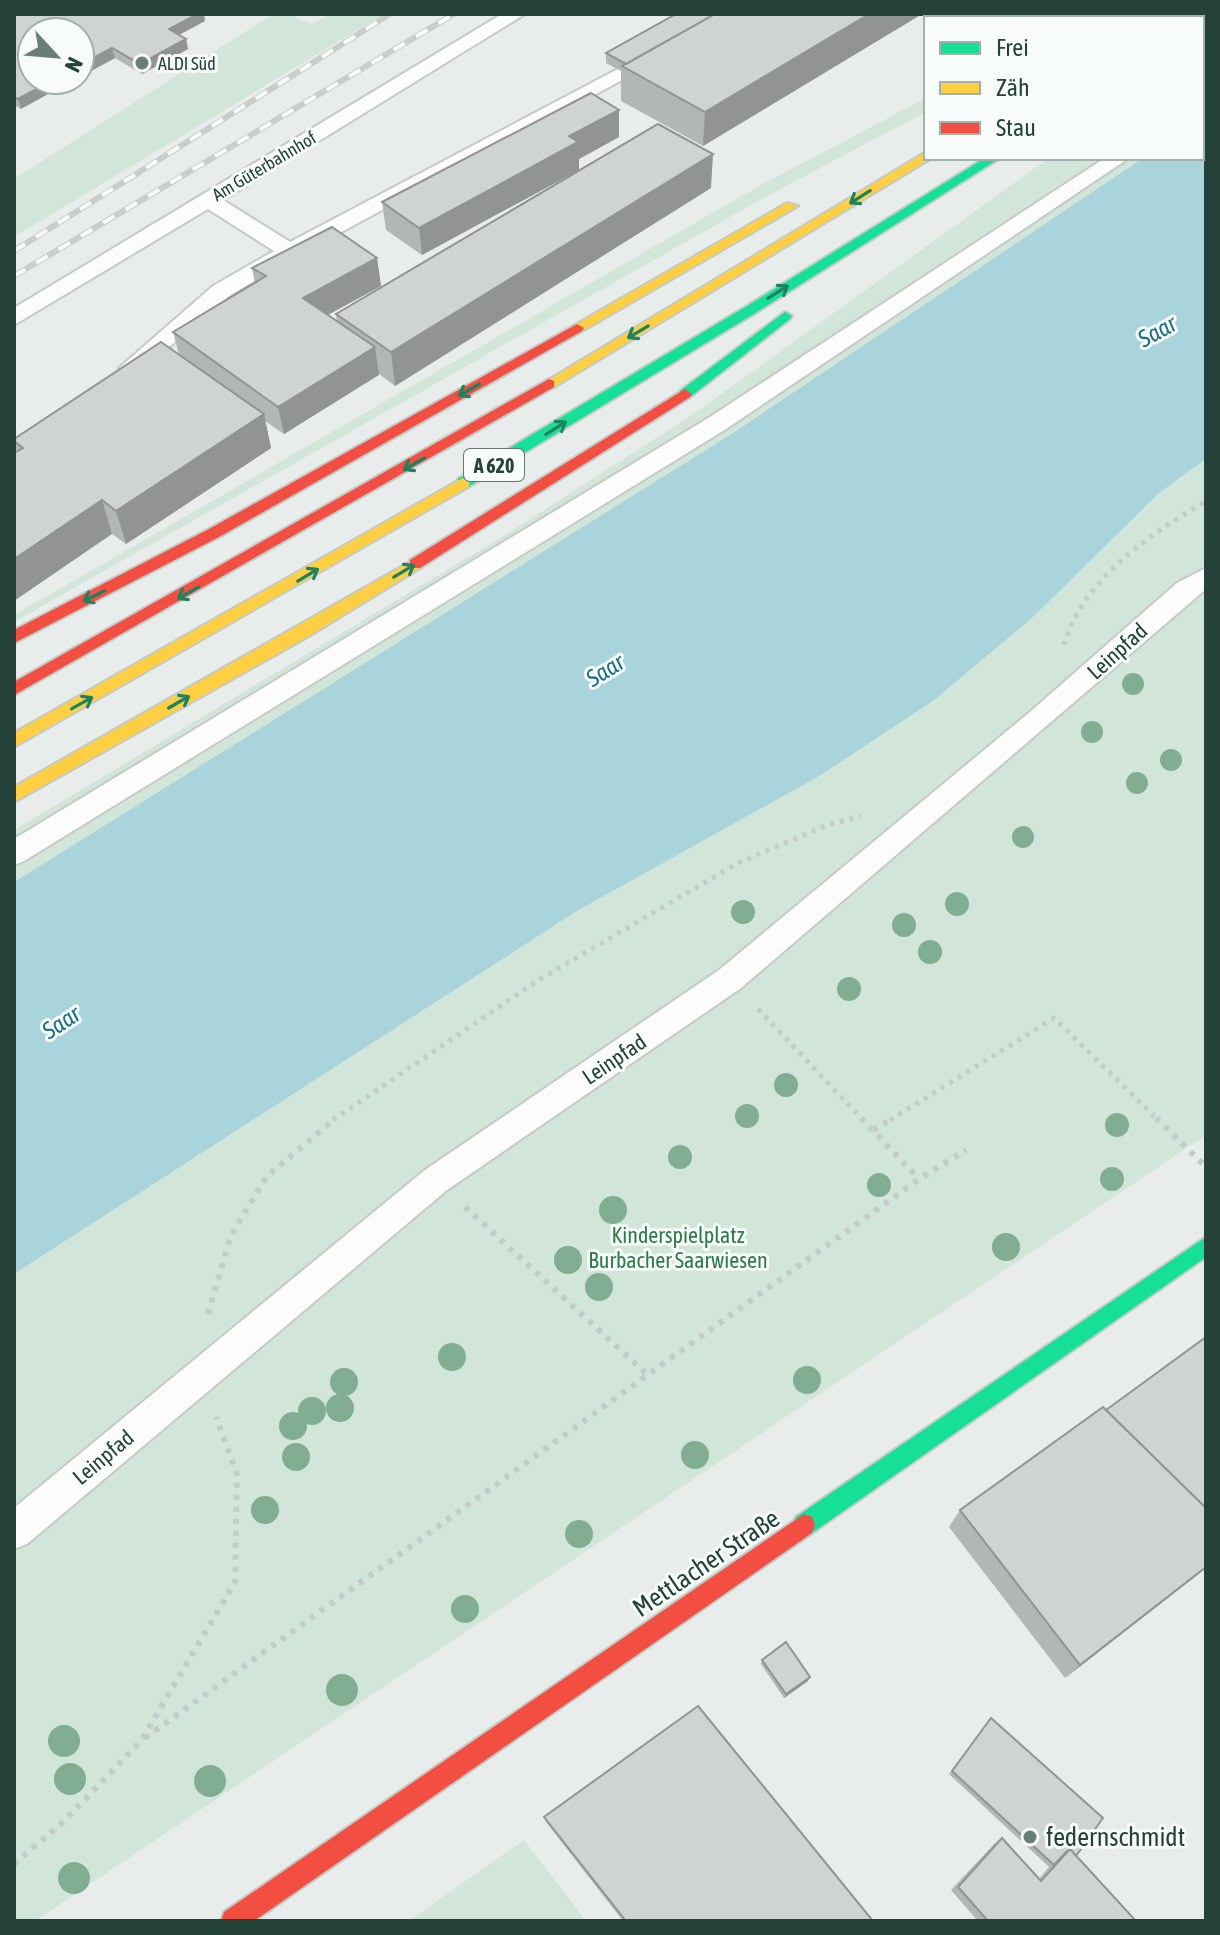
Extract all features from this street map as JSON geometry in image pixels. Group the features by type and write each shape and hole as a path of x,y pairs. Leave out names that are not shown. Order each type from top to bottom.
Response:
{"main road":[{"name":"A 620","path":"14,689 257,555 456,439 730,277 924,157"},
{"name":"A 620","path":"14,741 292,585 493,466 991,160"},
{"path":"819,289 967,176"},
{"path":"14,637 214,533 814,193"},
{"path":"14,795 303,632 674,403 795,308"},
{"name":"Mettlacher Straße","path":"233,1921 1206,1246"}],"lane":[{"name":"Am Güterbahnhof","path":"14,318 515,14"},
{"path":"112,384 221,291 289,251 625,73"},
{"path":"14,853 718,423 1116,160"},
{"path":"208,200 289,251"},
{"name":"Leinpfad","path":"14,1531 436,1180 730,979 937,806 1186,590 1206,577"}],"path":[{"path":"1060,657 1073,616 1120,564 1183,514 1206,501"},
{"path":"141,1741 235,1582 237,1474 201,1376 204,1332 231,1235 267,1176 331,1121 540,979 740,862 830,824 891,809 937,806"},
{"path":"873,1130 1054,1018 1206,1167"},
{"path":"770,1021 919,1179"},
{"path":"14,1864 63,1822 141,1741 650,1377 919,1179 966,1150"},
{"path":"500,1240 650,1377"}],"green space":[{"path":"273,14 288,14 311,24 330,14 384,14 14,237 14,179"},
{"path":"924,99 924,113 769,195 14,622 14,615 761,185"},
{"path":"1046,160 1140,160 733,433 14,882 14,830 505,535 692,415"},
{"name":"Kinderspielplatz Burbacher Saarwiesen","path":"1206,459 1206,1135 35,1921 14,1921 14,1274 577,911 821,775 933,701 1032,618 1159,493"},
{"path":"524,1840 586,1921 409,1921"}],"water":[{"name":"Saar","path":"1204,131 1206,459 1159,493 1032,618 933,701 821,775 577,911 14,1274 14,882 733,433 1140,160 1204,160"}],"building":[{"path":"14,14 198,14 169,29 186,39 140,64 112,48 96,56 96,16 16,16 16,96 24,96 18,99 14,97"},
{"path":"676,14 715,14 626,64 606,53"},
{"path":"715,14 869,14 705,112 622,66"},
{"path":"591,93 619,110 569,136 578,142 419,228 382,202"},
{"path":"658,124 713,154 391,352 336,314"},
{"path":"332,227 377,258 303,298 375,347 278,407 173,332 266,276 252,268"},
{"path":"161,342 264,414 116,511 102,500 14,559 14,453 23,448 14,439"},
{"path":"1206,1337 1206,1508 1106,1410"},
{"path":"1103,1407 1206,1508 1206,1567 1080,1665 960,1510"},
{"path":"786,1642 810,1677 786,1694 762,1660"},
{"path":"698,1706 873,1921 626,1921 544,1817"},
{"path":"991,1718 1103,1818 1076,1856 1070,1849 1054,1865 952,1771"},
{"path":"1002,1838 1041,1881 1070,1849 1136,1921 988,1921 958,1887"}],"railway":[{"path":"14,251 390,14"},
{"path":"14,276 454,14"}],"traffic: fast":[{"path":"463,483 752,309 991,160"},
{"path":"685,394 785,316"},
{"path":"804,1525 1206,1246"}],"traffic: slow":[{"path":"549,384 924,157"},
{"path":"577,328 792,206"},
{"path":"14,741 463,483"},
{"path":"14,795 303,632 415,564"}],"traffic: jam":[{"path":"14,637 214,533 577,328"},
{"path":"14,689 549,384"},
{"path":"415,564 685,394"},
{"path":"233,1921 804,1525"}],"place":[{"name":"ALDI Süd","path":"142,63"},
{"name":"federnschmidt","path":"1030,1837"}]}
